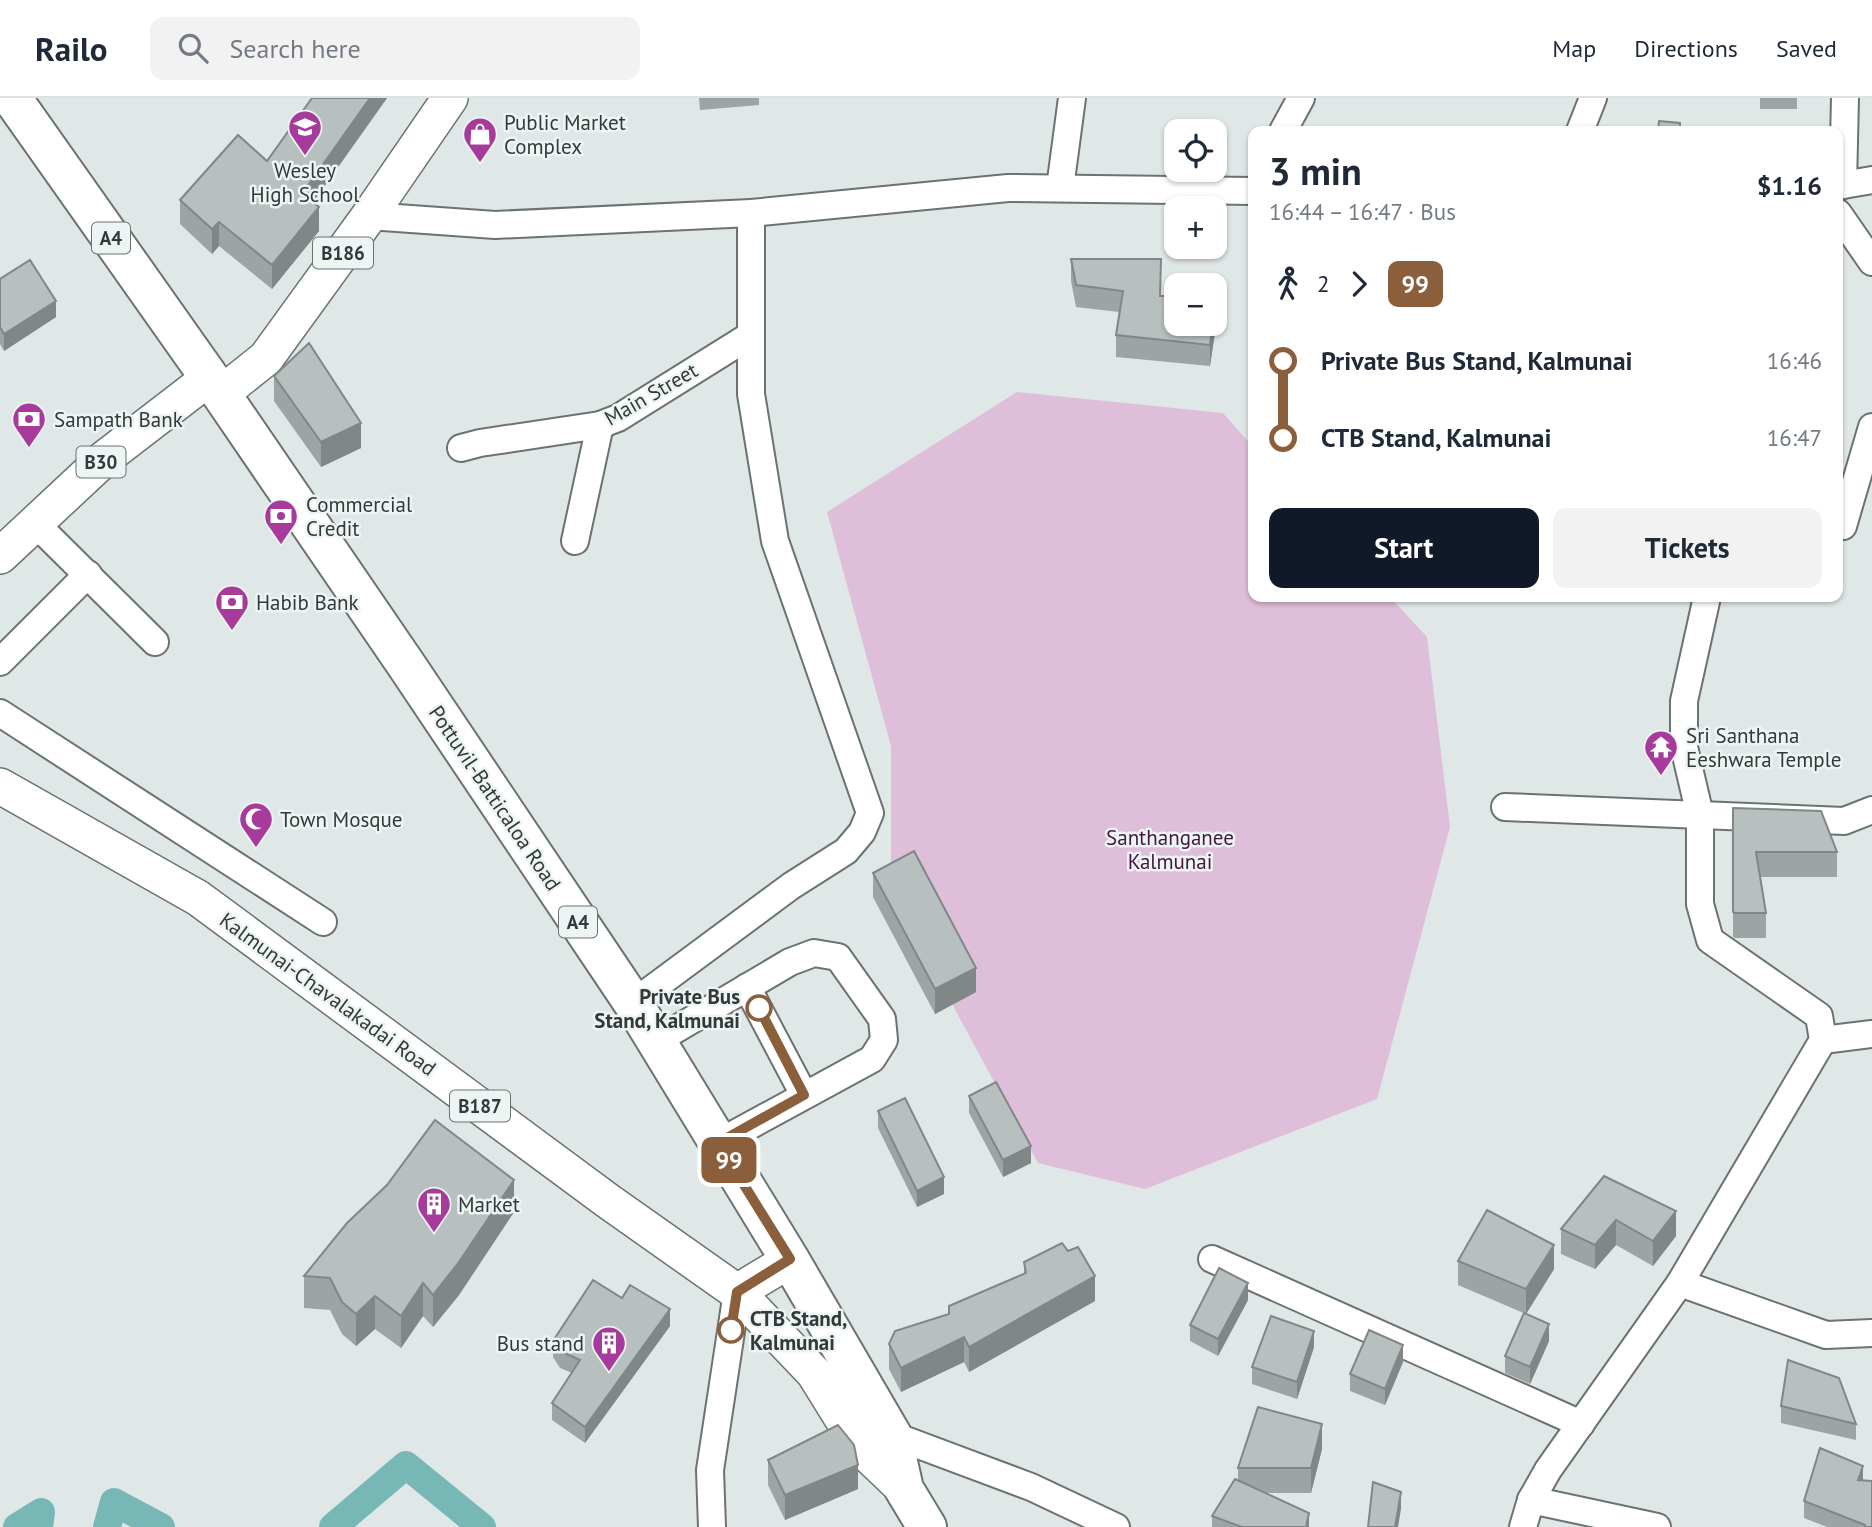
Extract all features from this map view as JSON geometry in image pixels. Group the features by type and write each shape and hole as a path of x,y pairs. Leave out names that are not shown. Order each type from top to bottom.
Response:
{"highway":[{"name":"Pottuvil-Batticaloa Road","path":"12,98 215,386 407,666 632,1003 790,1259 892,1435 904,1489 927,1527"}],"main road":[{"name":"B186","path":"215,386 266,358 450,98"},
{"name":"B30","path":"0,556 105,458 215,386"},
{"name":"Kalmunai-Chavalakadai Road","path":"0,786 198,898 608,1201 737,1292 814,1373 860,1447 904,1489"},
{"path":"737,1292 790,1259"}],"street":[{"path":"1060,188 1072,98"},
{"path":"1286,126 1301,98"},
{"path":"1582,126 1593,98"},
{"path":"1843,133 1845,98"},
{"path":"1843,185 1872,180"},
{"path":"369,216 495,225 751,213 1008,188 1248,189"},
{"path":"632,1003 791,886 846,851 862,832 870,813 775,541 751,394 751,213"},
{"path":"1843,220 1872,262"},
{"name":"Main Street","path":"461,449 480,443 600,425 618,418 751,335"},
{"path":"576,541 600,425"},
{"path":"1843,526 1872,427"},
{"path":"34,522 155,642"},
{"path":"0,662 88,574"},
{"path":"1523,1527 1531,1500 1548,1470 1681,1283 1823,1040 1819,1016 1710,940 1700,904 1700,815 1684,747 1684,701 1706,602"},
{"path":"0,713 323,922"},
{"path":"1505,807 1844,821 1872,810"},
{"path":"656,1041 790,962 814,953 838,957 882,1019 884,1040 872,1059 718,1143"},
{"path":"747,987 804,1095"},
{"path":"1823,1040 1872,1034"},
{"path":"1212,1259 1581,1424"},
{"path":"1681,1283 1826,1335 1872,1333"},
{"path":"712,1527 710,1470 737,1292"},
{"path":"892,1435 1031,1487 1116,1527"},
{"path":"1531,1500 1657,1527"}],"green space":[{"name":"Santhanganee Kalmunai","path":"1017,392 1223,413 1248,441 1248,602 1395,602 1427,637 1450,827 1377,1099 1145,1189 1038,1163 891,891 891,746 827,512"}],"building":[{"path":"312,98 370,98 302,194 319,207 272,265 219,222 212,229 180,200 238,135 267,161"},
{"path":"1659,121 1680,123 1680,126 1658,126"},
{"path":"1071,259 1161,259 1160,296 1164,296 1164,336 1211,336 1210,345 1116,335 1123,291 1076,285"},
{"path":"30,260 56,301 4,334 0,327 0,279"},
{"path":"309,343 361,423 321,442 274,376"},
{"path":"1733,808 1821,811 1837,852 1756,852 1766,913 1735,913"},
{"path":"914,851 976,968 935,989 873,873"},
{"path":"996,1082 1031,1146 1003,1160 969,1096"},
{"path":"905,1098 944,1177 917,1191 878,1111"},
{"name":"Market","path":"435,1120 514,1180 459,1262 433,1295 423,1283 401,1316 375,1296 356,1314 342,1302 330,1278 304,1276 347,1223 387,1185"},
{"path":"1604,1176 1676,1211 1653,1241 1616,1220 1595,1245 1561,1229"},
{"path":"1487,1210 1554,1245 1526,1289 1458,1261"},
{"path":"1062,1243 1068,1251 1078,1247 1095,1276 969,1347 964,1337 901,1368 889,1344 895,1331 949,1314 949,1306 1026,1273 1024,1262"},
{"path":"1219,1268 1248,1283 1218,1339 1190,1325"},
{"path":"593,1280 622,1298 630,1285 670,1309 585,1427 552,1403 580,1360 560,1351 553,1341"},
{"path":"1524,1313 1549,1324 1530,1367 1505,1356"},
{"path":"1271,1316 1314,1331 1297,1382 1252,1367"},
{"path":"1369,1330 1403,1345 1385,1389 1350,1374"},
{"path":"1788,1360 1839,1378 1856,1424 1781,1406"},
{"path":"1258,1407 1322,1424 1311,1468 1238,1468"},
{"path":"838,1425 854,1445 858,1465 785,1495 768,1460"},
{"path":"1820,1448 1863,1466 1858,1480 1872,1481 1872,1527 1865,1527 1804,1501"},
{"path":"1235,1479 1309,1513 1306,1527 1242,1527 1212,1516"},
{"path":"1373,1482 1401,1492 1395,1527 1368,1527"}],"waterway":[{"path":"333,1527 406,1465 482,1527"},
{"path":"107,1527 114,1502 161,1527"},
{"path":"17,1527 41,1512 39,1527"}],"bus line":[{"name":"99","path":"731,1330 737,1292 790,1259 718,1143 804,1095 759,1008"}],"place":[{"name":"Wesley High School","path":"305,157"},
{"name":"Public Market Complex","path":"480,164"},
{"name":"Sampath Bank","path":"29,449"},
{"name":"Commercial Credit","path":"281,546"},
{"name":"Habib Bank","path":"232,632"},
{"name":"Sri Santhana Eeshwara Temple","path":"1661,777"},
{"name":"Town Mosque","path":"256,849"},
{"name":"Private Bus Stand, Kalmunai","path":"759,1008"},
{"name":"Market","path":"434,1234"},
{"name":"CTB Stand, Kalmunai","path":"731,1330"},
{"name":"Bus stand","path":"609,1373"}]}
